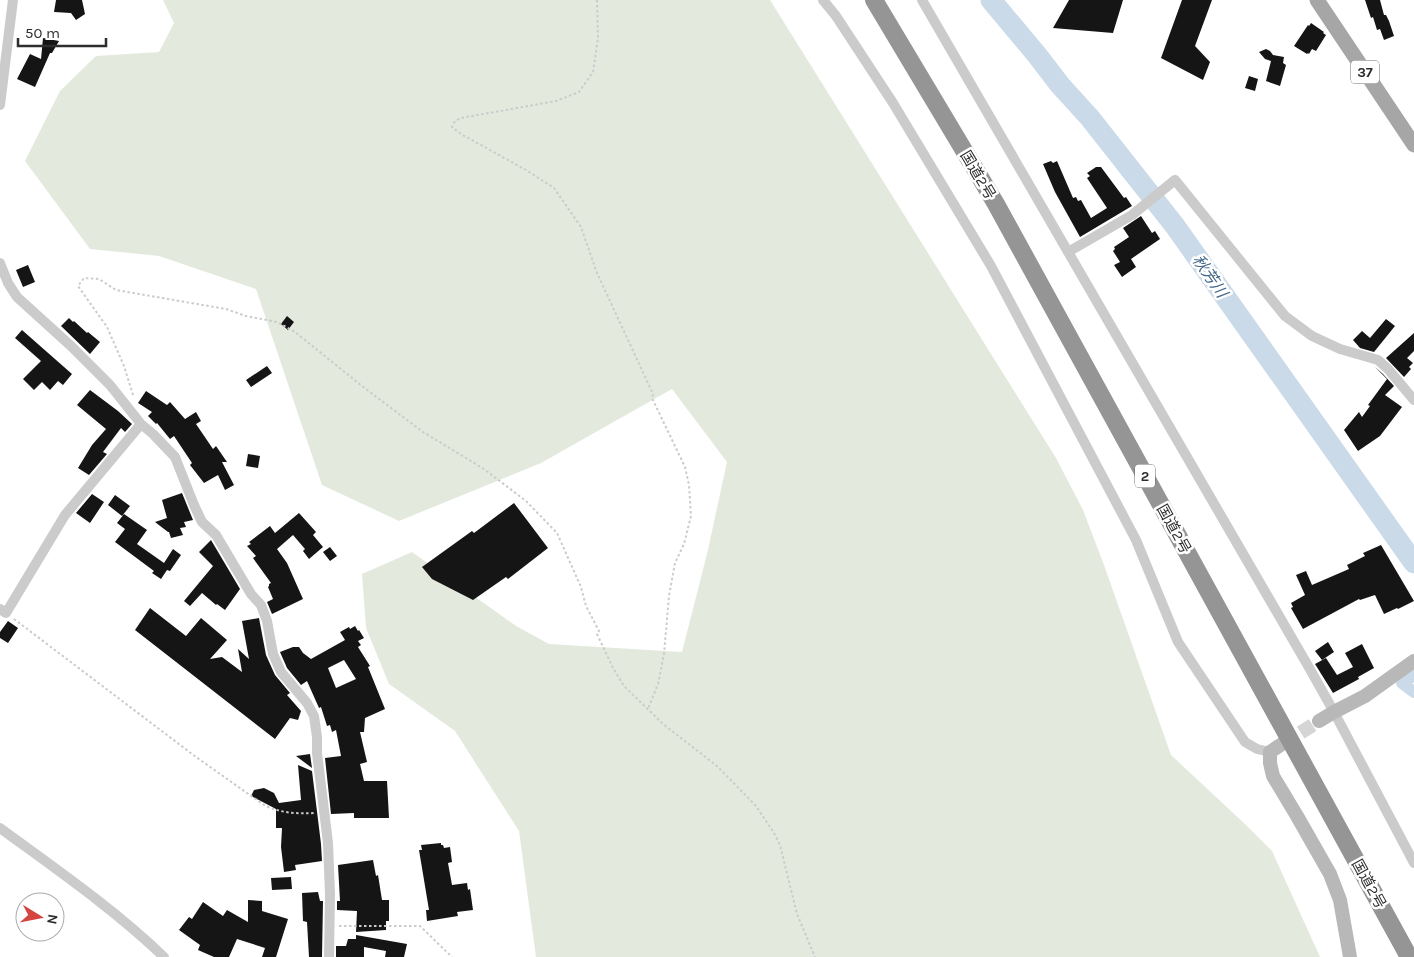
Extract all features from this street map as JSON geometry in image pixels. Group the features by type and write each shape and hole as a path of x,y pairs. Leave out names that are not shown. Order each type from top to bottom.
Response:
{"highway":[{"name":"国道2号","path":"874,0 996,204 1409,957"}],"main road":[{"name":"37","path":"1317,0 1414,145"}],"street":[{"path":"0,105 13,0"},
{"path":"823,0 836,16 893,103 990,266 1136,540 1178,642 1245,742 1257,749 1270,752 1282,744"},
{"path":"922,0 1334,712 1414,862"},
{"path":"1068,252 1132,215 1175,180 1285,316 1312,336 1340,349 1378,360 1388,368 1414,400"},
{"path":"0,264 17,298 71,346 110,385 141,424 175,457 202,522 216,535 251,594 261,605 267,621 273,654 281,672 307,703 314,716 328,842 329,957"},
{"path":"3,611 66,515 141,424"},
{"path":"1319,721 1365,696 1414,661"},
{"path":"1270,752 1273,776 1330,874 1340,900 1350,957"},
{"path":"0,828 82,888 142,936 164,957"}],"path":[{"path":"597,0 598,38 593,72 579,92 556,101 461,118 452,127 554,188 581,227 597,273 653,394 652,398 685,467 691,516 684,544 675,563 669,596 664,654 658,684 648,710"},
{"path":"134,399 124,366 107,328 78,286 84,278 99,280 116,290 226,309 246,316 277,322 295,332 423,432 484,469 526,501 556,533 581,587 586,606 599,631 597,634 624,686 663,724 717,766 756,806 774,833 780,845 797,914 815,957"},
{"path":"3,611 196,757 264,805 275,810 294,814 325,813"},
{"path":"330,926 420,926 452,957"}],"shaded area":[{"path":"163,0 770,0 1056,458 1083,510 1171,755 1272,851 1320,957 536,957 519,831 455,731 389,684 366,628 362,574 412,552 516,626 549,644 682,652 707,554 727,462 672,389 541,463 399,521 322,485 256,289 159,256 90,249 25,161 60,91 96,56 159,52 174,23"}],"building":[{"path":"56,0 82,0 85,14 76,20 71,13 54,12"},
{"path":"1069,0 1123,0 1113,33 1053,28"},
{"path":"1182,0 1212,0 1195,46 1210,62 1203,80 1161,58"},
{"path":"1365,0 1380,0 1384,15 1386,15 1389,21 1394,36 1384,40 1380,29 1377,30 1373,17 1371,18"},
{"path":"1311,23 1326,35 1316,51 1312,49 1307,54 1294,46"},
{"path":"43,38 59,41 52,53 50,53 35,87 17,79 30,54 41,59"},
{"path":"1266,49 1273,55 1284,57 1283,63 1286,65 1280,86 1266,81 1271,61 1265,59 1259,52"},
{"path":"1249,76 1258,79 1255,91 1245,88"},
{"path":"1051,161 1053,163 1057,161 1073,198 1076,197 1078,201 1081,200 1091,218 1107,208 1087,178 1090,176 1087,173 1096,167 1101,167 1132,206 1080,237 1055,192 1043,164"},
{"path":"1141,216 1152,233 1155,231 1160,239 1131,259 1136,267 1122,277 1114,265 1120,262 1113,251 1114,247 1129,237 1123,228"},
{"path":"28,265 35,282 23,287 16,270"},
{"path":"287,316 294,322 288,330 281,324"},
{"path":"69,318 100,342 90,354 61,326"},
{"path":"1386,319 1395,326 1374,352 1360,348 1353,340 1362,331 1370,338"},
{"path":"22,330 72,374 63,385 58,381 50,390 42,382 34,390 23,379 41,361 15,338"},
{"path":"1414,333 1414,351 1407,358 1413,363 1409,367 1411,369 1404,377 1386,358"},
{"path":"267,366 272,373 251,387 246,380"},
{"path":"1375,367 1383,374 1394,386 1385,395 1402,407 1380,436 1358,451 1344,430 1359,412 1362,417 1370,406 1368,405 1387,379"},
{"path":"90,390 132,424 125,432 121,428 103,452 107,454 89,475 78,468 92,445 106,429 77,405"},
{"path":"146,391 167,405 170,402 185,419 196,412 201,421 196,424 213,449 216,446 227,462 222,462 234,485 225,490 218,475 204,483 190,465 192,463 174,436 170,439 157,423 148,416 152,412 138,403"},
{"path":"248,454 260,456 258,468 246,466"},
{"path":"182,493 193,520 184,522 186,527 180,528 183,535 171,538 169,532 155,522 167,518 162,500"},
{"path":"92,494 104,502 90,523 76,513"},
{"path":"115,495 130,506 122,516 108,505"},
{"path":"514,503 548,548 508,579 506,577 473,600 432,579 422,567 472,531 474,533"},
{"path":"299,513 316,532 313,535 323,547 309,559 303,551 305,549 293,535 277,549 287,563 303,599 272,614 267,602 273,599 268,587 271,583 253,558 256,556 247,546 251,544 249,542 270,526 275,533"},
{"path":"124,514 147,530 137,544 164,563 173,549 181,555 170,571 167,570 161,579 152,573 154,571 115,542 125,529 117,523"},
{"path":"211,540 240,589 225,610 202,593 190,606 184,601 213,566 199,552"},
{"path":"1381,545 1414,601 1384,614 1375,595 1359,599 1303,629 1291,608 1293,607 1291,603 1305,595 1296,575 1306,571 1312,585 1349,569 1347,565 1365,556 1363,553"},
{"path":"330,547 337,556 330,561 323,552"},
{"path":"150,608 186,636 201,618 227,640 210,659 222,657 242,672 238,649 249,659 242,621 259,618 266,655 275,675 290,693 287,695 301,711 298,720 290,718 275,739 135,630"},
{"path":"8,621 18,628 8,643 0,638 0,632"},
{"path":"355,626 364,638 358,641 361,645 358,647 370,666 368,667 385,709 365,718 364,732 360,732 367,762 360,764 364,781 387,781 389,818 354,818 354,813 331,814 325,758 341,756 336,730 332,732 330,725 327,726 321,707 319,708 307,681 301,685 287,668 280,652 293,647 299,647 311,659 345,640 340,632 349,627 350,629","holes":["344,660 356,679 336,688 328,668"]},
{"path":"1328,642 1334,652 1322,660 1315,651"},
{"path":"1362,644 1374,668 1358,677 1359,679 1333,693 1315,664 1326,658 1337,675 1353,667 1345,653"},
{"path":"310,754 312,768 296,756"},
{"path":"298,765 312,771 322,861 295,865 296,870 284,872 281,847 282,828 276,828 276,809 251,796 254,790 264,788 274,793 279,803 301,800"},
{"path":"441,843 444,848 450,847 452,862 448,863 452,885 467,883 468,890 470,889 473,910 457,912 458,916 427,921 426,910 429,910 419,850 422,850 421,845"},
{"path":"373,860 376,876 378,875 382,900 389,900 389,921 386,921 386,930 356,932 357,911 337,910 337,901 340,901 338,865"},
{"path":"291,877 292,889 272,890 271,878"},
{"path":"318,892 320,901 323,901 322,957 309,957 307,922 303,921 302,893"},
{"path":"248,900 262,901 262,911 288,919 276,957 262,957 265,948 237,939 229,957 214,957 198,950 200,945 179,930 189,917 192,919 203,902 223,916 227,910 248,922"},
{"path":"356,935 407,944 404,957 385,957 386,951 364,947 364,957 336,957 336,946 346,946 348,939 356,939"}],"waterway":[{"name":"秋芳川","path":"991,0 1060,85 1090,118 1175,226 1414,563"},
{"path":"1414,675 1402,683 1414,692"}],"tunnel":[{"path":"1283,744 1319,721"}]}
